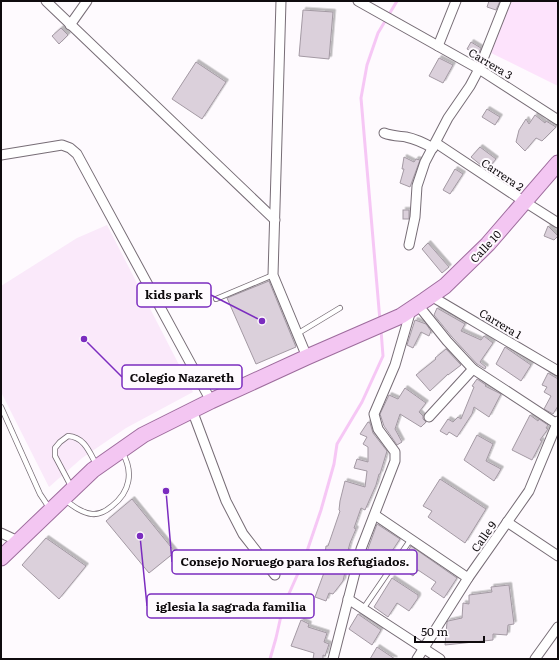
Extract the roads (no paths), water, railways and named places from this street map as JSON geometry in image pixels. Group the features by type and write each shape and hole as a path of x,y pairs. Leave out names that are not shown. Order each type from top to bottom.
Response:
{"main road":[{"name":"Calle 10","path":"1,558 97,467 143,435 211,401 410,311 444,286 466,266 525,202 558,163"}],"street":[{"path":"46,1 275,220"},
{"path":"70,25 87,1"},
{"path":"281,1 273,275 307,357"},
{"name":"Carrera 3","path":"358,1 478,68 558,120"},
{"path":"438,46 456,1"},
{"path":"409,245 415,217 416,186 425,162 448,118 470,86 506,1"},
{"name":"Carrera 2","path":"384,133 392,136 406,137 434,145 558,223"},
{"path":"1,155 62,145 70,148 77,154 211,401"},
{"name":"Carrera 1","path":"431,296 558,371"},
{"path":"333,659 361,549 396,457 395,452 378,429 374,414 395,365 410,311 447,341 473,369 557,423"},
{"path":"429,417 473,369"},
{"path":"192,410 226,501 243,534 275,575"},
{"name":"Calle 9","path":"417,659 468,578 529,491 557,423"},
{"path":"375,515 468,578"},
{"path":"507,522 558,556"},
{"path":"1,533 18,541"},
{"path":"348,599 440,659"},
{"path":"535,659 558,627"}],"lane":[{"path":"216,299 273,275"},
{"path":"297,334 340,308"},
{"path":"1,407 40,494 50,510"},
{"path":"97,467 85,445 76,436 68,436 55,448 55,456 68,494 82,512 93,514 104,512 116,503 124,494 129,484 129,471 126,459 121,451"},
{"path":"363,609 411,539"}],"waterway":[{"path":"380,321 361,98 367,65 378,33 397,1"},
{"path":"270,659 283,607 304,560 321,510 334,464 337,444 362,402 383,356 381,330"}],"place":[{"name":"kids park","path":"262,321"},
{"name":"Colegio Nazareth","path":"84,339"},
{"name":"Consejo Noruego para los Refugiados.","path":"166,491"},
{"name":"iglesia la sagrada familia","path":"140,536"}]}
